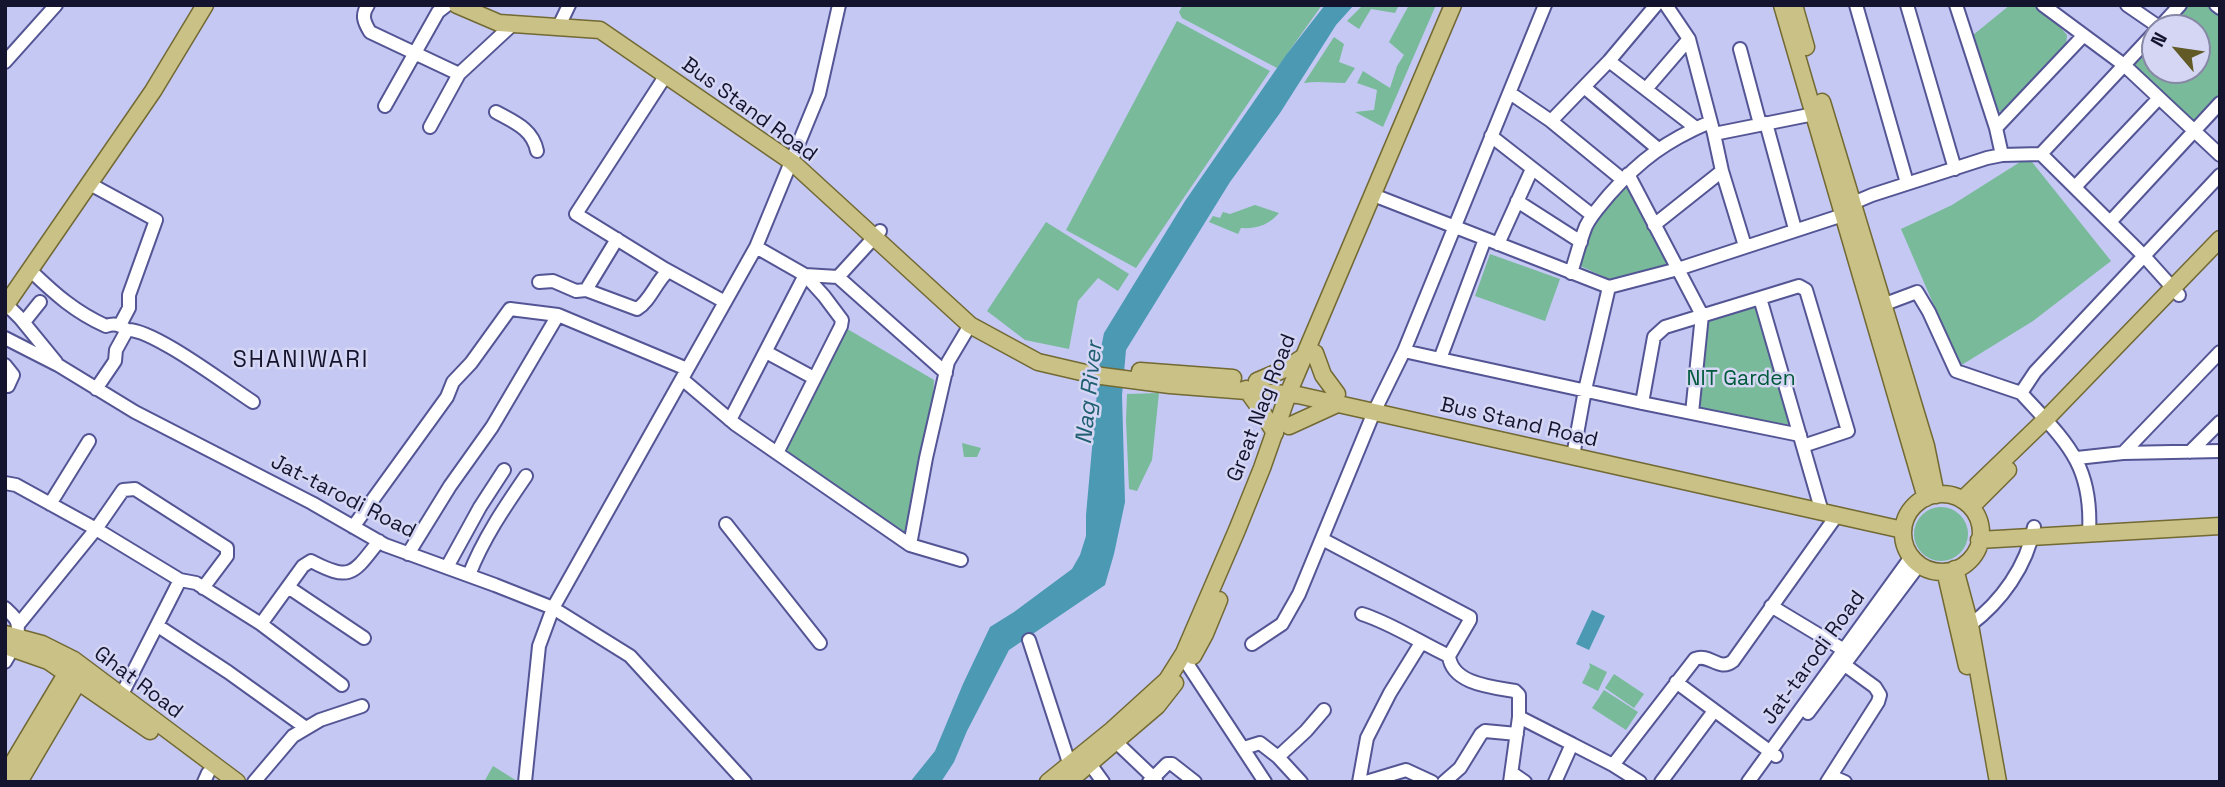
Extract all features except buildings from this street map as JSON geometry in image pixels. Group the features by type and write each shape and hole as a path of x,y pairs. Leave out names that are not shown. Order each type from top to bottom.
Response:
{"main road":[{"path":"6,301 194,5"},
{"path":"6,301 31,271 153,91 205,5"},
{"name":"Bus Stand Road","path":"457,5 499,23 513,24 564,17 600,30 794,158 970,325 1038,362 1170,385 1252,385 1295,390 1904,526"},
{"path":"477,5 493,14 564,17 600,22 629,36 794,158"},
{"name":"Great Nag Road","path":"1048,782 1072,776 1090,764 1157,706 1188,665 1205,634 1295,390 1452,5"},
{"name":"Great Nag Road","path":"1310,354 1381,198 1463,5"},
{"path":"1783,5 1814,114 1848,209"},
{"path":"1794,5 1848,209 1931,496"},
{"path":"877,234 969,314 995,331 1026,349 1062,362 1109,373"},
{"path":"1967,504 2049,424 2176,291 2220,239"},
{"path":"2176,291 2220,253"},
{"path":"1310,354 1336,399 1282,430 1259,407 1252,385 1310,354"},
{"name":"Great Nag Road","path":"1072,776 1112,730 1167,680 1184,653 1282,430"},
{"path":"1949,495 1967,504 1978,519 1980,536 1973,557 1962,567 1934,572 1915,561 1905,546 1904,526 1916,504 1931,496 1949,495"},
{"path":"1980,536 2220,518"},
{"path":"2090,528 2220,526"},
{"path":"1950,571 1970,625 1998,782"},
{"path":"1950,571 1991,782"},
{"name":"Ghat Road","path":"10,642 48,661 211,779"},
{"name":"Ghat Road","path":"10,642 42,644 74,680 121,696 237,782"},
{"path":"5,776 74,680"},
{"path":"19,782 74,680"}],"street":[{"path":"6,58 57,5"},
{"path":"368,5 364,11 364,22 370,32 459,74"},
{"path":"385,106 438,12 447,5"},
{"path":"525,782 539,646 552,608 756,247 819,94 839,5"},
{"path":"1252,644 1282,624 1299,594 1377,408 1404,351 1545,5"},
{"path":"1551,121 1609,61 1656,5"},
{"path":"1666,5 1689,39 1722,171 1745,246"},
{"path":"1856,5 1907,183"},
{"path":"1907,5 1955,169"},
{"path":"1956,5 1996,128 2002,155"},
{"path":"2043,5 2061,10 2083,36 2124,65 2220,155"},
{"path":"429,127 459,74 513,24"},
{"path":"1996,128 2083,36"},
{"path":"1646,89 1689,39"},
{"path":"2040,154 2141,47"},
{"path":"1740,49 1795,229"},
{"path":"1609,61 1696,128"},
{"path":"666,75 576,214 668,271 725,302"},
{"path":"1584,87 1657,148"},
{"path":"1510,93 1626,177 1654,225 1702,315 1692,413"},
{"path":"2076,187 2159,98"},
{"path":"2110,222 2220,103"},
{"path":"496,112 529,131 536,141 537,151"},
{"path":"1571,273 1592,215 1657,148 1696,128 1763,124 1814,114"},
{"path":"1491,136 1592,215"},
{"path":"1381,198 1609,287 1678,269 1795,229 1907,183 2002,155 2040,154 2076,187 2176,291"},
{"path":"1498,244 1532,169"},
{"path":"1654,225 1722,171"},
{"path":"2021,393 2035,372 2220,175"},
{"path":"90,184 156,220 129,295 115,361 96,389"},
{"path":"1517,201 1581,242"},
{"path":"838,277 877,234"},
{"path":"586,290 617,239"},
{"path":"1440,359 1485,239"},
{"path":"756,247 806,275 842,320 838,333 777,453"},
{"path":"31,271 60,299 89,318 106,326 112,324 154,337 253,402"},
{"path":"539,282 553,281 576,291 586,290 637,309 648,300 668,271"},
{"path":"806,275 838,277 946,373"},
{"path":"730,420 806,275"},
{"path":"1404,351 1642,403 1692,413 1801,440 1848,431 1806,290 1799,286 1665,327 1654,337 1642,403"},
{"path":"1574,452 1585,390 1609,287"},
{"path":"1877,308 1917,292 1956,371 2021,393 2077,458 2088,488 2090,528"},
{"path":"1613,765 1695,659 1700,657 1723,665 1733,661 1771,606 1826,510 1801,440 1760,298"},
{"path":"22,320 37,300"},
{"path":"6,301 58,365"},
{"path":"354,527 447,397 453,383 510,309 558,316 684,374 730,420 910,545 961,560"},
{"path":"408,554 450,486 492,427 558,316"},
{"path":"910,545 948,362 970,325"},
{"name":"Jat-tarodi Road","path":"5,338 58,365 135,412 312,503 379,541 552,608 630,656 745,782"},
{"path":"766,352 814,377"},
{"path":"2123,453 2220,352"},
{"path":"5,365 13,375 8,386"},
{"path":"2190,452 2220,422"},
{"path":"50,504 89,440"},
{"path":"2077,458 2123,453 2220,451"},
{"path":"447,567 504,470"},
{"path":"469,575 492,526 526,476"},
{"path":"5,483 16,485 96,529 180,580 196,583 261,625 342,685"},
{"path":"10,642 96,529 122,489 135,489 227,548 227,556 203,588"},
{"path":"726,524 820,643"},
{"path":"1970,625 1988,612 1998,599 2028,551 2033,532"},
{"path":"1322,539 1470,617 1449,656 1452,667 1458,674 1478,684 1514,691 1519,695 1519,717 1511,778 1525,782"},
{"path":"261,625 303,566 311,561 330,571 346,574 359,567 379,541"},
{"name":"Jat-tarodi Road","path":"1748,782 1773,755 1915,561"},
{"path":"121,696 180,580"},
{"path":"288,587 364,638"},
{"path":"1771,606 1844,657 1880,695 1829,779 1845,782"},
{"path":"5,608 16,619 10,642"},
{"path":"1362,614 1390,624 1449,656"},
{"path":"158,626 306,728"},
{"path":"1029,640 1072,776"},
{"path":"1359,782 1367,738 1390,693 1421,643"},
{"path":"1188,665 1265,782"},
{"path":"1676,682 1773,755 1758,782"},
{"path":"254,782 293,736 320,720 362,706"},
{"path":"1278,757 1325,710"},
{"path":"1661,782 1714,710"},
{"path":"1519,717 1613,765 1640,782"},
{"path":"1444,782 1460,768 1480,734 1517,734"},
{"path":"1116,742 1153,780 1167,764 1172,764 1195,782"},
{"path":"1244,748 1260,743 1278,757 1301,782"},
{"path":"1555,782 1572,744"},
{"path":"1090,764 1103,782"},
{"path":"1366,782 1406,770 1429,781"}],"green space":[{"path":"1183,5 1322,5 1277,68 1182,18 1179,12"},
{"path":"1363,5 1399,5 1395,13 1371,9 1359,29 1347,21"},
{"path":"1409,5 1436,5 1383,127 1355,112 1374,110 1377,90 1357,83 1363,71 1390,88 1397,66 1404,55 1389,42"},
{"path":"2010,5 2035,5 2067,35 2066,47 2005,112 1997,111 1973,35"},
{"path":"2189,5 2208,5 2220,13 2220,94 2191,123 2149,84 2211,84 2211,14 2180,14"},
{"path":"1177,21 1270,71 1136,268 1066,230"},
{"path":"1334,37 1344,44 1339,62 1355,68 1345,83 1304,83"},
{"path":"2141,53 2141,76 2129,65"},
{"path":"2028,157 2111,261 2033,321 1960,366 1901,229 1952,205"},
{"path":"1629,182 1671,265 1611,280 1578,265 1597,217"},
{"path":"1255,205 1279,213 1262,225 1241,228 1238,234 1209,222 1213,216 1220,218 1223,212 1230,214"},
{"path":"1046,222 1129,274 1118,291 1098,278 1078,301 1069,349 1025,340 987,311"},
{"path":"1490,254 1560,279 1545,321 1475,296"},
{"name":"NIT Garden","path":"1762,306 1792,425 1700,412 1707,319"},
{"path":"844,327 934,380 932,420 906,533 782,451"},
{"path":"1159,393 1152,460 1137,491 1129,489 1127,394"},
{"path":"962,443 981,448 977,457 964,457"},
{"path":"1941,507 1960,515 1968,534 1960,553 1941,561 1922,553 1914,534 1922,515"},
{"path":"1589,663 1607,672 1598,691 1582,683 1590,667"},
{"path":"1614,674 1644,694 1634,708 1605,688"},
{"path":"1604,690 1638,712 1626,730 1592,708"},
{"path":"493,766 517,781 517,782 484,782"}],"water":[{"path":"1325,5 1354,5 1336,25 1280,113 1230,182 1126,350 1122,395 1125,502 1105,585 1009,650 954,762 941,782 910,782 935,751 990,627 1072,569 1080,555 1086,536 1104,333 1185,201 1286,55"},
{"path":"1592,610 1605,616 1589,650 1576,644"}],"district":[{"name":"SHANIWARI","path":"301,361"}],"water label":[{"name":"Nag River","path":"1090,393"}]}
